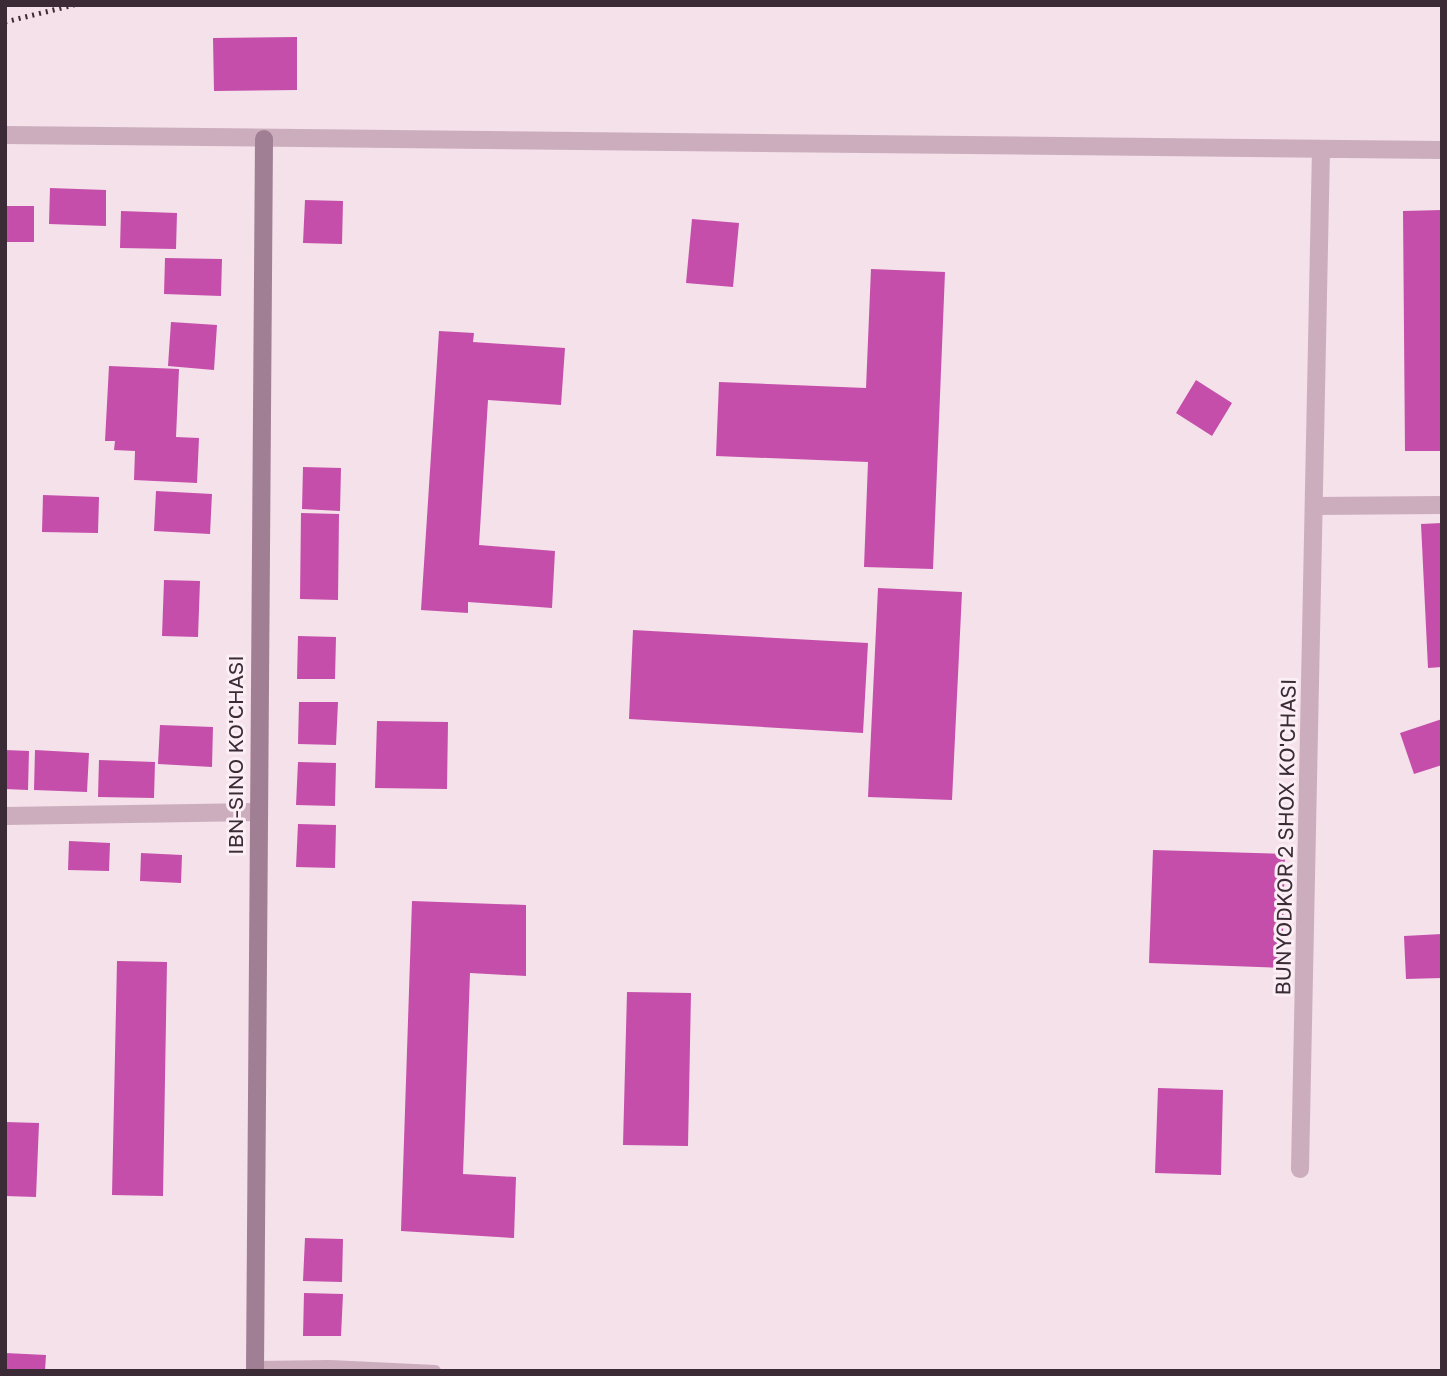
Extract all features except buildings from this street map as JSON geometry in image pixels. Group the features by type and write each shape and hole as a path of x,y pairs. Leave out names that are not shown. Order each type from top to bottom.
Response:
{"main road":[{"name":"IBN-SINO KO'CHASI","path":"255,1369 264,139"}],"street":[{"path":"5,135 1442,150"},
{"name":"BUNYODKOR 2 SHOX KO'CHASI","path":"1300,1168 1321,149"},
{"path":"1315,506 1442,505"},
{"path":"5,816 257,812"}],"lane":[{"path":"255,1369 330,1366 435,1371"}],"railway":[{"path":"5,22 74,5"}]}
